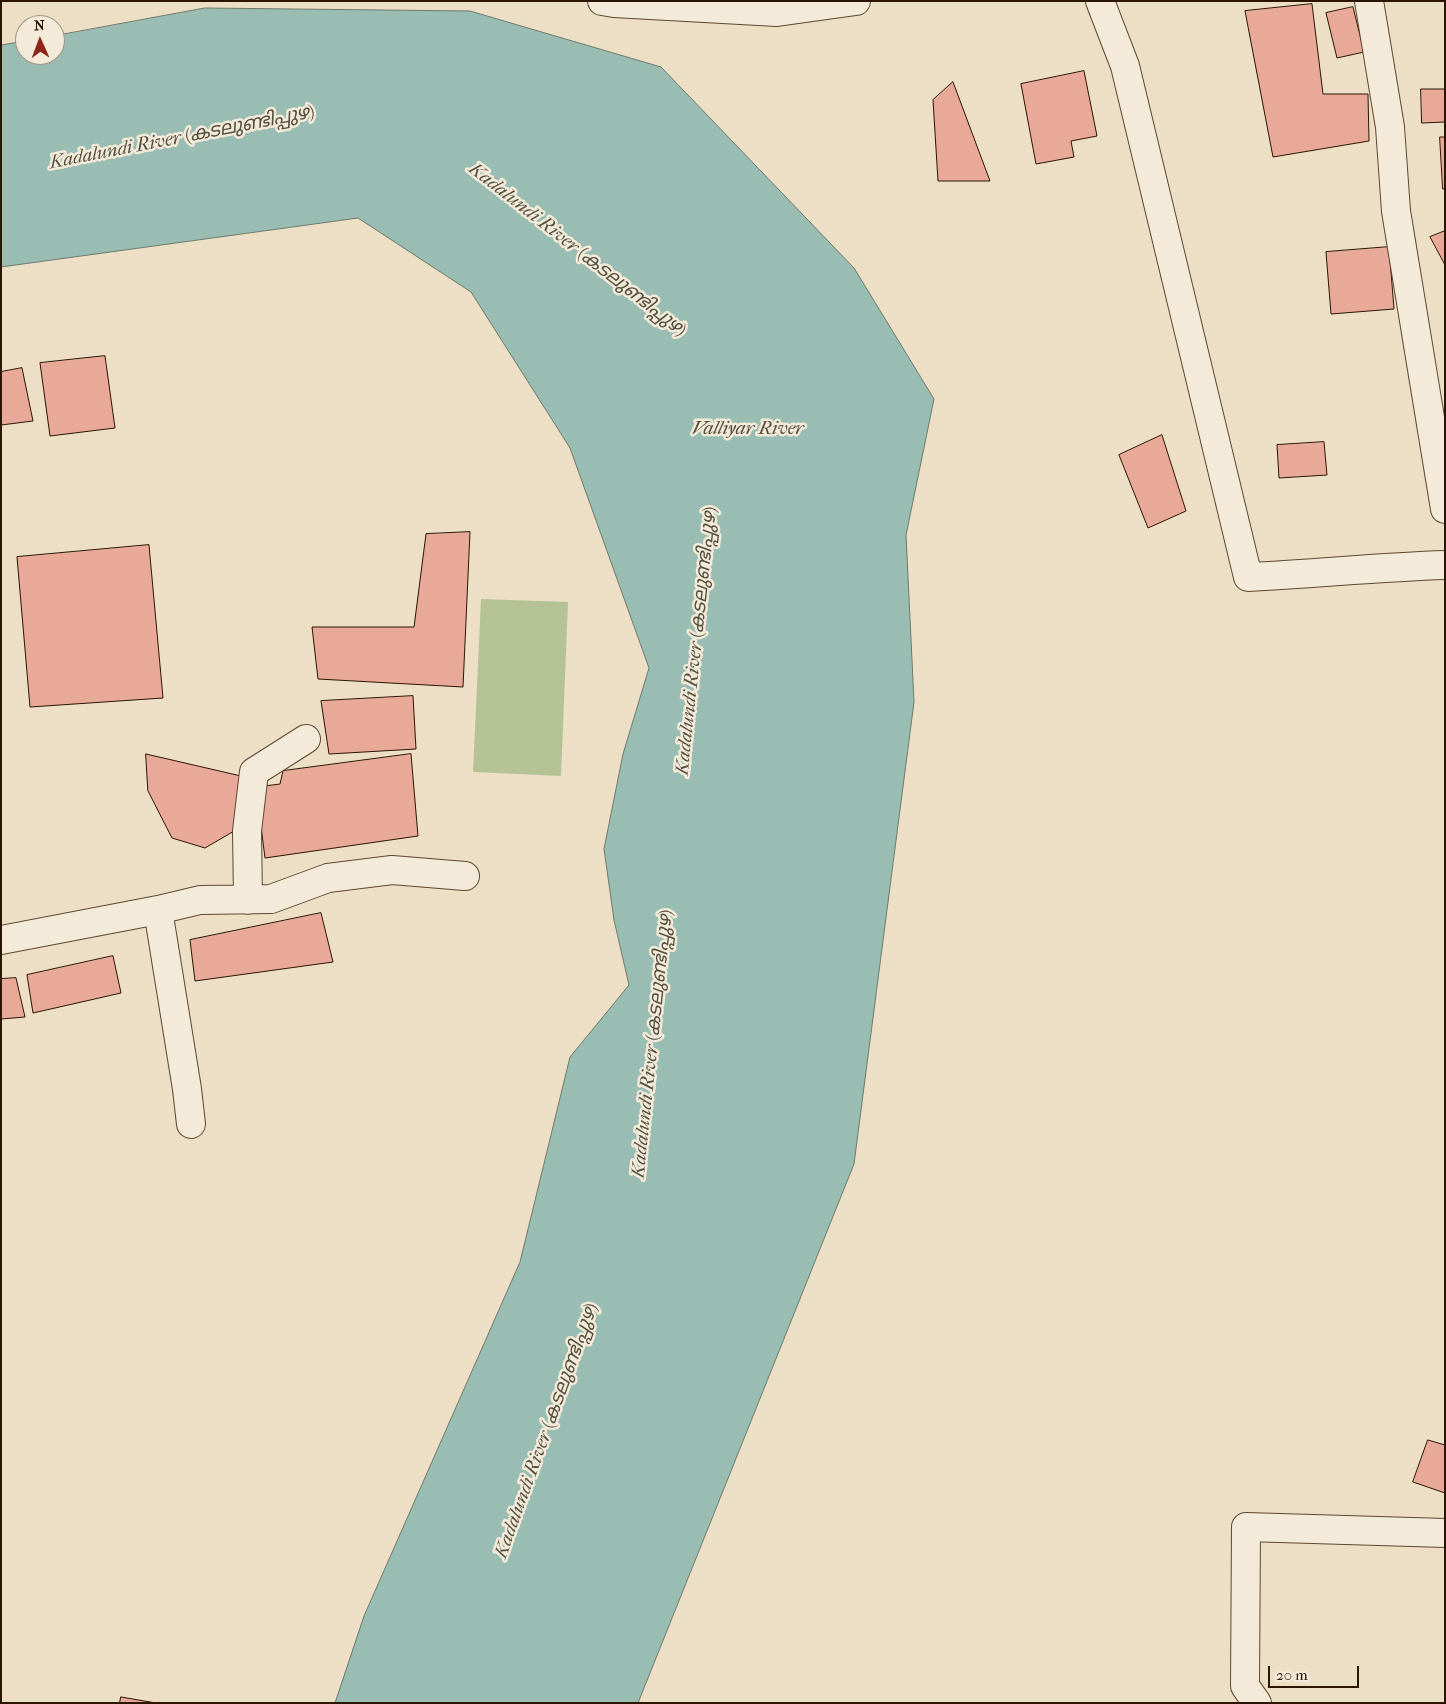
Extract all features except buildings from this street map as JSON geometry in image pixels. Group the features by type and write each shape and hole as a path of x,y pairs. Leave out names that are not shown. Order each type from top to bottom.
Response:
{"street":[{"path":"602,1 614,4 775,7 856,1"},
{"path":"1100,1 1125,66 1248,577 1445,565"},
{"path":"1369,1 1390,127 1396,211 1445,509"},
{"path":"248,900 247,831 254,772 306,739"},
{"path":"1,940 158,910 200,900 271,899 328,878 392,870 465,876"},
{"path":"158,910 191,1124"},
{"path":"1257,1703 1245,1686 1246,1527 1445,1533"}],"green space":[{"path":"481,599 568,602 561,776 473,772"}],"water":[{"name":"Valliyar River","path":"205,8 470,11 661,67 854,268 934,399 906,535 914,702 854,1164 638,1703 335,1703 364,1616 520,1262 570,1057 629,985 614,920 604,849 623,754 649,668 570,448 471,292 358,218 1,267 1,45 15,43 15,65 65,65 65,34"}],"water label":[{"name":"Kadalundi River (കടലുണ്ടിപ്പുഴ)","path":"182,138"},
{"name":"Kadalundi River (കടലുണ്ടിപ്പുഴ)","path":"577,250"},
{"name":"Kadalundi River (കടലുണ്ടിപ്പുഴ)","path":"697,641"},
{"name":"Kadalundi River (കടലുണ്ടിപ്പുഴ)","path":"653,1044"},
{"name":"Kadalundi River (കടലുണ്ടിപ്പുഴ)","path":"547,1431"}]}
